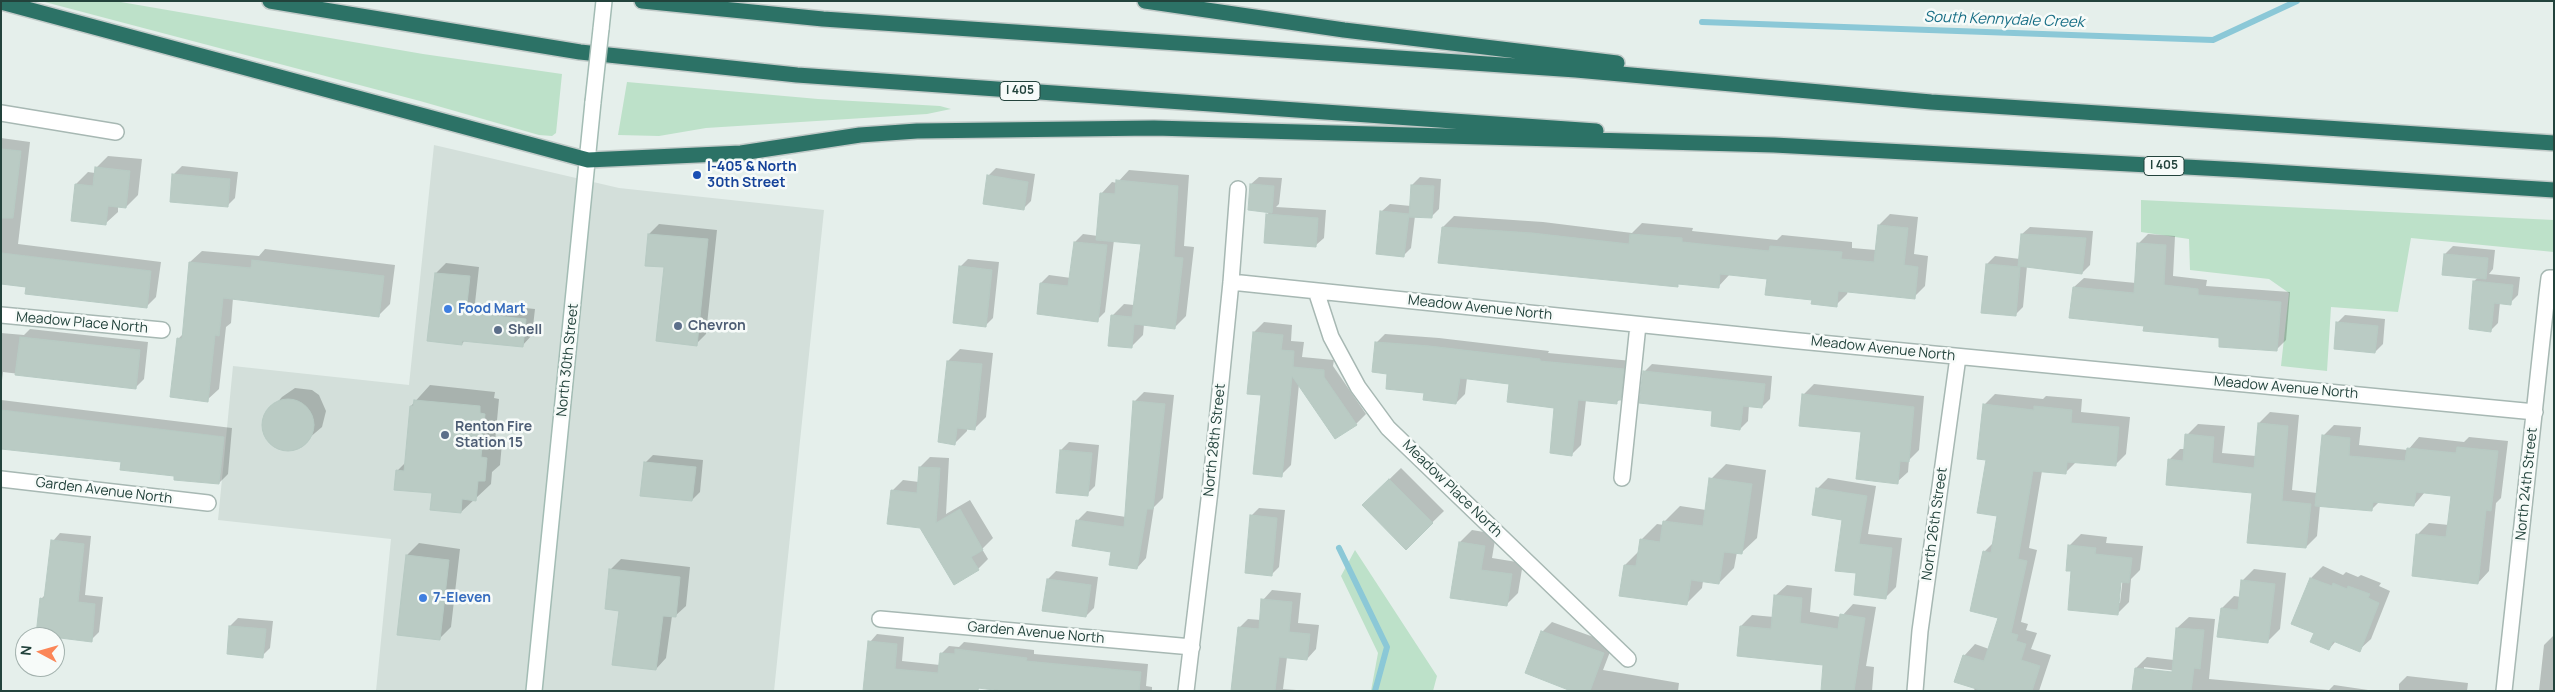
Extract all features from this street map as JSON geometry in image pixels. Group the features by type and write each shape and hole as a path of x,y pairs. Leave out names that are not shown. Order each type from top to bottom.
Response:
{"highway":[{"name":"I 405","path":"270,1 580,52 797,75 1512,124 1774,145 2242,170 2554,190"},
{"path":"642,1 832,20 1576,70 1931,102 2554,143"},
{"path":"1145,1 1354,31 1931,102"},
{"path":"1,2 588,160 741,153 882,133 938,130 1154,128 1774,145"}],"street":[{"name":"North 30th Street","path":"534,691 604,1"},
{"path":"1,113 116,132"},
{"name":"North 28th Street","path":"1186,691 1231,282 1238,189"},
{"name":"North 24th Street","path":"2504,691 2552,278"},
{"name":"Meadow Avenue North","path":"1231,282 1958,357 2535,412"},
{"name":"Meadow Place North","path":"1316,291 1331,336 1358,387 1388,428 1628,659"},
{"name":"Meadow Place North","path":"1,316 162,330"},
{"path":"1622,478 1638,325"},
{"name":"North 26th Street","path":"1915,691 1921,621 1958,357"},
{"name":"Garden Avenue North","path":"1,478 208,503"},
{"name":"Garden Avenue North","path":"880,619 1192,646"}],"shaded area":[{"path":"434,145 619,188 824,210 774,691 376,691 391,539 218,520 233,366 409,385"}],"green space":[{"path":"41,1 115,1 423,54 562,74 556,133 552,136 539,135 420,101"},
{"path":"627,82 818,99 940,106 951,109 927,114 706,128 659,136 618,135"},
{"path":"2141,200 2554,220 2554,252 2411,238 2398,312 2331,307 2327,371 2281,366 2289,293 2269,279 2190,270 2189,239 2141,232"},
{"path":"1355,550 1437,676 1433,691 1371,691 1378,653 1341,576"}],"building":[{"path":"1,149 21,151 13,218 1,218"},
{"path":"95,167 130,171 126,208 108,206 106,225 71,221 75,184 93,186"},
{"path":"172,174 230,179 228,207 170,202"},
{"path":"987,175 1028,182 1024,210 983,204"},
{"path":"1116,180 1178,186 1174,257 1183,258 1175,329 1134,324 1132,348 1108,346 1111,315 1132,317 1141,244 1096,240 1100,193 1115,194"},
{"path":"1250,184 1274,186 1272,213 1248,210"},
{"path":"1411,185 1434,186 1432,218 1409,217"},
{"path":"1380,211 1409,214 1404,257 1376,254"},
{"path":"1266,214 1318,218 1316,247 1264,243"},
{"path":"1878,225 1908,228 1904,265 1918,267 1915,299 1838,291 1837,307 1811,304 1812,300 1765,295 1767,279 1720,274 1719,288 1678,284 1678,287 1438,263 1442,227 1532,233 1629,244 1630,234 1682,238 1682,242 1769,251 1770,246 1842,252 1841,259 1874,262"},
{"path":"648,234 708,239 697,346 656,341 664,267 645,266"},
{"path":"2021,234 2086,238 2082,274 2018,266"},
{"path":"1074,242 1107,245 1098,322 1037,314 1040,283 1068,286"},
{"path":"2137,243 2166,245 2164,285 2198,289 2198,295 2281,302 2277,351 2219,347 2219,338 2143,331 2144,326 2069,318 2073,287 2134,293"},
{"path":"1,253 151,271 147,308 25,294 26,287 1,284"},
{"path":"2444,254 2488,258 2486,279 2442,275"},
{"path":"252,260 384,276 379,317 223,298 219,336 215,335 208,402 170,397 177,338 182,339 189,262 251,268"},
{"path":"1986,264 2020,267 2016,316 1981,313"},
{"path":"959,266 992,270 986,327 953,323"},
{"path":"435,273 470,276 466,313 526,319 523,347 462,341 462,345 427,341"},
{"path":"2473,281 2513,285 2511,305 2494,303 2491,332 2469,329"},
{"path":"2336,322 2378,326 2375,353 2334,349"},
{"path":"1253,332 1283,335 1281,350 1294,351 1293,367 1324,370 1324,377 1357,425 1335,439 1292,376 1282,477 1253,474 1261,395 1247,394"},
{"path":"20,337 140,350 136,389 15,375"},
{"path":"1375,342 1429,346 1540,359 1540,361 1624,369 1621,400 1617,400 1617,404 1578,400 1572,456 1550,453 1554,408 1507,402 1509,384 1460,378 1456,404 1423,400 1424,393 1386,389 1387,374 1372,372"},
{"path":"947,361 982,364 975,430 957,428 955,445 938,442"},
{"path":"1643,371 1765,384 1762,408 1743,406 1740,430 1711,426 1712,411 1639,403"},
{"path":"1802,394 1914,407 1909,462 1900,461 1898,484 1856,479 1861,432 1799,426"},
{"path":"283,399 293,399 307,406 314,420 314,430 307,444 293,451 283,451 273,447 266,440 262,430 262,420 266,410 273,403"},
{"name":"Renton Fire Station 15","path":"414,400 480,406 480,413 485,414 481,457 487,458 485,481 478,481 476,501 462,499 461,513 430,510 432,493 394,490 396,470 404,471 410,406 413,406"},
{"path":"1133,401 1165,404 1153,509 1147,509 1137,569 1109,565 1111,552 1072,546 1076,520 1124,527"},
{"path":"1983,404 2034,410 2034,406 2072,410 2071,423 2119,427 2116,466 2067,462 2066,474 2033,471 2018,559 2027,561 2011,633 2018,635 2016,641 2026,644 2021,660 2040,666 2032,691 1983,691 1954,682 1963,655 1984,661 1998,618 1970,611 1983,551 1991,553 1997,516 1977,513 1986,460 1977,459"},
{"path":"1,410 224,437 219,484 174,480 174,476 120,470 121,462 1,449"},
{"path":"2258,423 2288,426 2282,501 2311,504 2306,548 2247,543 2252,493 2166,485 2168,459 2183,461 2185,434 2214,437 2212,463 2254,468"},
{"path":"2322,435 2350,438 2349,456 2405,461 2407,448 2456,453 2457,447 2498,451 2491,511 2486,510 2478,584 2412,576 2416,534 2446,537 2451,496 2416,492 2414,506 2373,502 2372,511 2315,506"},
{"path":"1060,450 1092,453 1088,496 1056,493"},
{"path":"644,462 696,467 692,501 640,496"},
{"path":"919,467 940,468 936,523 960,509 983,550 971,557 979,570 954,585 920,528 887,524 891,490 917,493"},
{"path":"1709,478 1752,484 1742,554 1724,552 1719,584 1691,580 1687,605 1619,596 1624,565 1636,566 1640,539 1660,542 1663,521 1703,526"},
{"path":"1389,479 1433,523 1406,550 1362,505"},
{"path":"1816,488 1867,496 1859,544 1892,548 1886,599 1854,595 1856,573 1835,571 1842,520 1812,515"},
{"path":"1250,515 1277,518 1272,576 1245,573"},
{"path":"51,540 84,544 78,602 95,604 92,642 65,639 65,627 37,627 40,598 44,599"},
{"path":"1459,542 1485,546 1481,570 1512,574 1507,606 1450,598"},
{"path":"2068,545 2096,548 2095,554 2132,558 2129,583 2121,582 2118,615 2068,610 2071,571 2066,571"},
{"name":"7-Eleven","path":"406,555 449,560 440,640 397,635"},
{"path":"609,569 680,577 676,617 663,616 656,670 612,665 619,611 605,609"},
{"path":"2310,578 2332,586 2333,583 2347,589 2348,586 2370,594 2368,598 2379,603 2360,652 2333,641 2329,650 2310,642 2314,633 2291,624"},
{"path":"1047,579 1091,585 1086,617 1042,611"},
{"path":"2241,580 2275,584 2268,643 2217,637 2221,608 2238,610"},
{"path":"1774,595 1802,598 1800,623 1838,629 1840,614 1865,618 1854,691 1821,691 1823,665 1737,656 1740,626 1771,629"},
{"path":"1261,599 1292,602 1289,632 1310,634 1307,660 1279,657 1275,691 1231,691 1238,627 1259,629"},
{"path":"229,626 266,629 263,658 227,654"},
{"path":"2176,628 2204,630 2200,669 2194,668 2191,691 2132,691 2135,668 2172,672"},
{"path":"1541,631 1604,653 1590,691 1571,691 1525,673"},
{"path":"868,641 897,644 895,669 938,673 940,653 955,654 955,649 1027,658 1026,661 1141,672 1139,691 1002,691 978,688 978,691 863,691"}],"waterway":[{"name":"South Kennydale Creek","path":"1702,22 2213,40 2297,1"},
{"name":"South Kennydale Creek","path":"1339,548 1387,647 1375,691"}],"place":[{"name":"I-405 & North 30th Street","path":"697,175"},
{"name":"Food Mart","path":"448,309"},
{"name":"Chevron","path":"678,326"},
{"name":"Shell","path":"498,330"},
{"name":"Renton Fire Station 15","path":"445,435"},
{"name":"7-Eleven","path":"423,598"}]}
